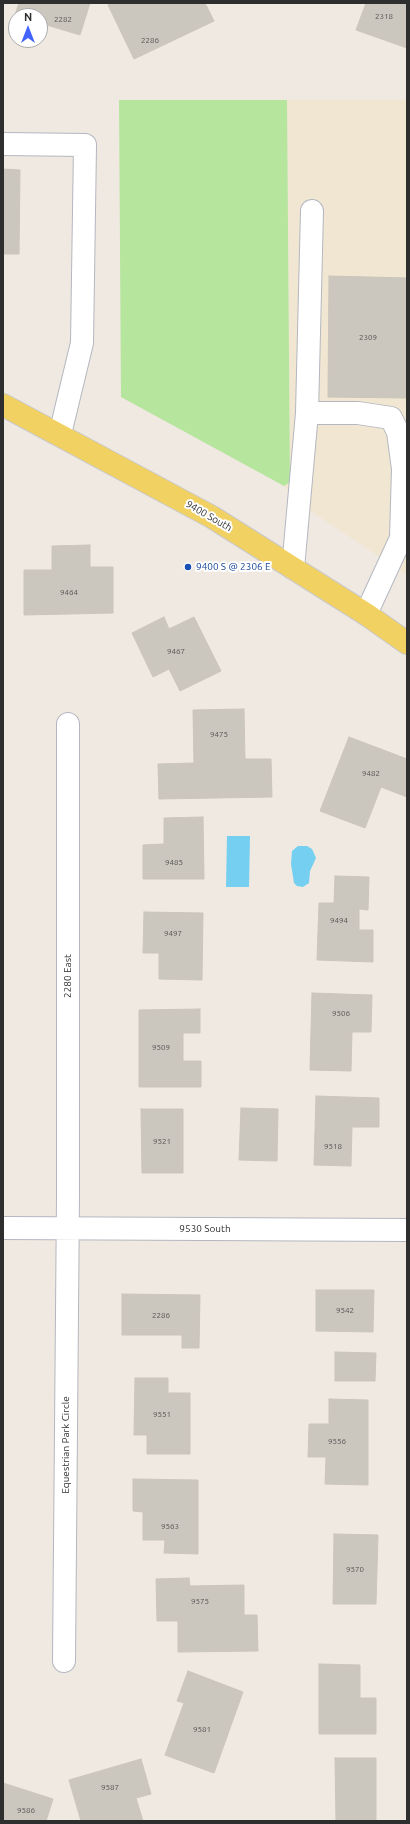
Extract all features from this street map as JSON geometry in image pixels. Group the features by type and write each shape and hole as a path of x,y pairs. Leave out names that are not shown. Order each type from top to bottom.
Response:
{"main road":[{"name":"9400 South","path":"3,405 60,434 212,517 366,614 407,642"}],"street":[{"path":"3,144 84,145 82,343 60,434"},
{"path":"293,568 307,413 312,211"},
{"path":"307,413 358,413 391,418 398,432 403,469 401,538 366,614"},
{"name":"2280 East","path":"68,724 68,1228"},
{"name":"9530 South","path":"3,1228 407,1230"},
{"name":"Equestrian Park Circle","path":"64,1661 68,1228"}],"shaded area":[{"path":"287,100 407,100 407,575 312,512 284,486 290,482"}],"green space":[{"path":"119,100 287,100 290,482 284,486 121,397"}],"water":[{"path":"227,836 250,836 249,887 226,887"},
{"path":"298,846 307,846 312,849 316,858 310,871 309,883 303,887 297,886 294,883 291,864 292,851"}],"building":[{"path":"19,3 90,3 80,35 48,25 48,8 17,8"},
{"path":"112,3 205,3 214,21 134,59 108,5"},
{"path":"366,3 407,3 407,48 356,30"},
{"path":"3,169 20,170 19,254 3,254"},
{"path":"329,276 407,278 407,398 328,397"},
{"path":"90,545 90,567 113,567 113,613 24,615 24,570 52,570 52,546"},
{"path":"164,617 169,629 194,617 221,671 180,691 169,669 153,677 132,633"},
{"path":"244,709 245,759 271,759 272,797 159,799 158,764 194,763 193,710"},
{"path":"349,737 407,759 407,797 381,787 365,828 320,811"},
{"path":"203,817 204,879 143,879 143,845 164,844 164,818"},
{"path":"335,876 369,877 368,910 359,909 359,930 373,930 373,962 317,960 319,903 334,903"},
{"path":"144,912 203,913 202,980 159,979 159,953 143,953"},
{"path":"312,993 372,995 371,1032 352,1032 351,1071 310,1070"},
{"path":"200,1009 200,1033 183,1033 183,1061 201,1061 201,1087 139,1087 139,1010"},
{"path":"316,1096 379,1098 379,1127 352,1127 351,1166 314,1165"},
{"path":"241,1108 278,1109 277,1161 239,1160"},
{"path":"141,1109 183,1109 183,1173 142,1173"},
{"path":"316,1290 374,1290 373,1332 316,1331"},
{"path":"122,1294 200,1295 199,1348 182,1348 182,1335 122,1335"},
{"path":"335,1352 376,1353 375,1381 335,1381"},
{"path":"135,1378 168,1378 168,1393 190,1393 190,1454 147,1454 147,1435 134,1435"},
{"path":"329,1399 368,1400 368,1485 325,1484 326,1457 308,1457 309,1424 329,1424"},
{"path":"133,1479 198,1480 198,1554 164,1553 165,1540 143,1540 143,1512 133,1511"},
{"path":"334,1534 378,1535 376,1604 333,1604"},
{"path":"189,1578 190,1586 244,1585 244,1615 257,1615 258,1651 178,1652 178,1621 157,1621 156,1579"},
{"path":"319,1664 360,1665 360,1698 376,1698 376,1734 319,1734"},
{"path":"188,1671 243,1692 214,1773 165,1755 184,1703 177,1701"},
{"path":"335,1758 376,1758 376,1821 336,1821"},
{"path":"141,1759 151,1794 136,1798 143,1821 81,1821 69,1780"},
{"path":"3,1783 53,1799 46,1821 3,1821"}],"place":[{"name":"9400 S @ 2306 E","path":"188,567"}]}
